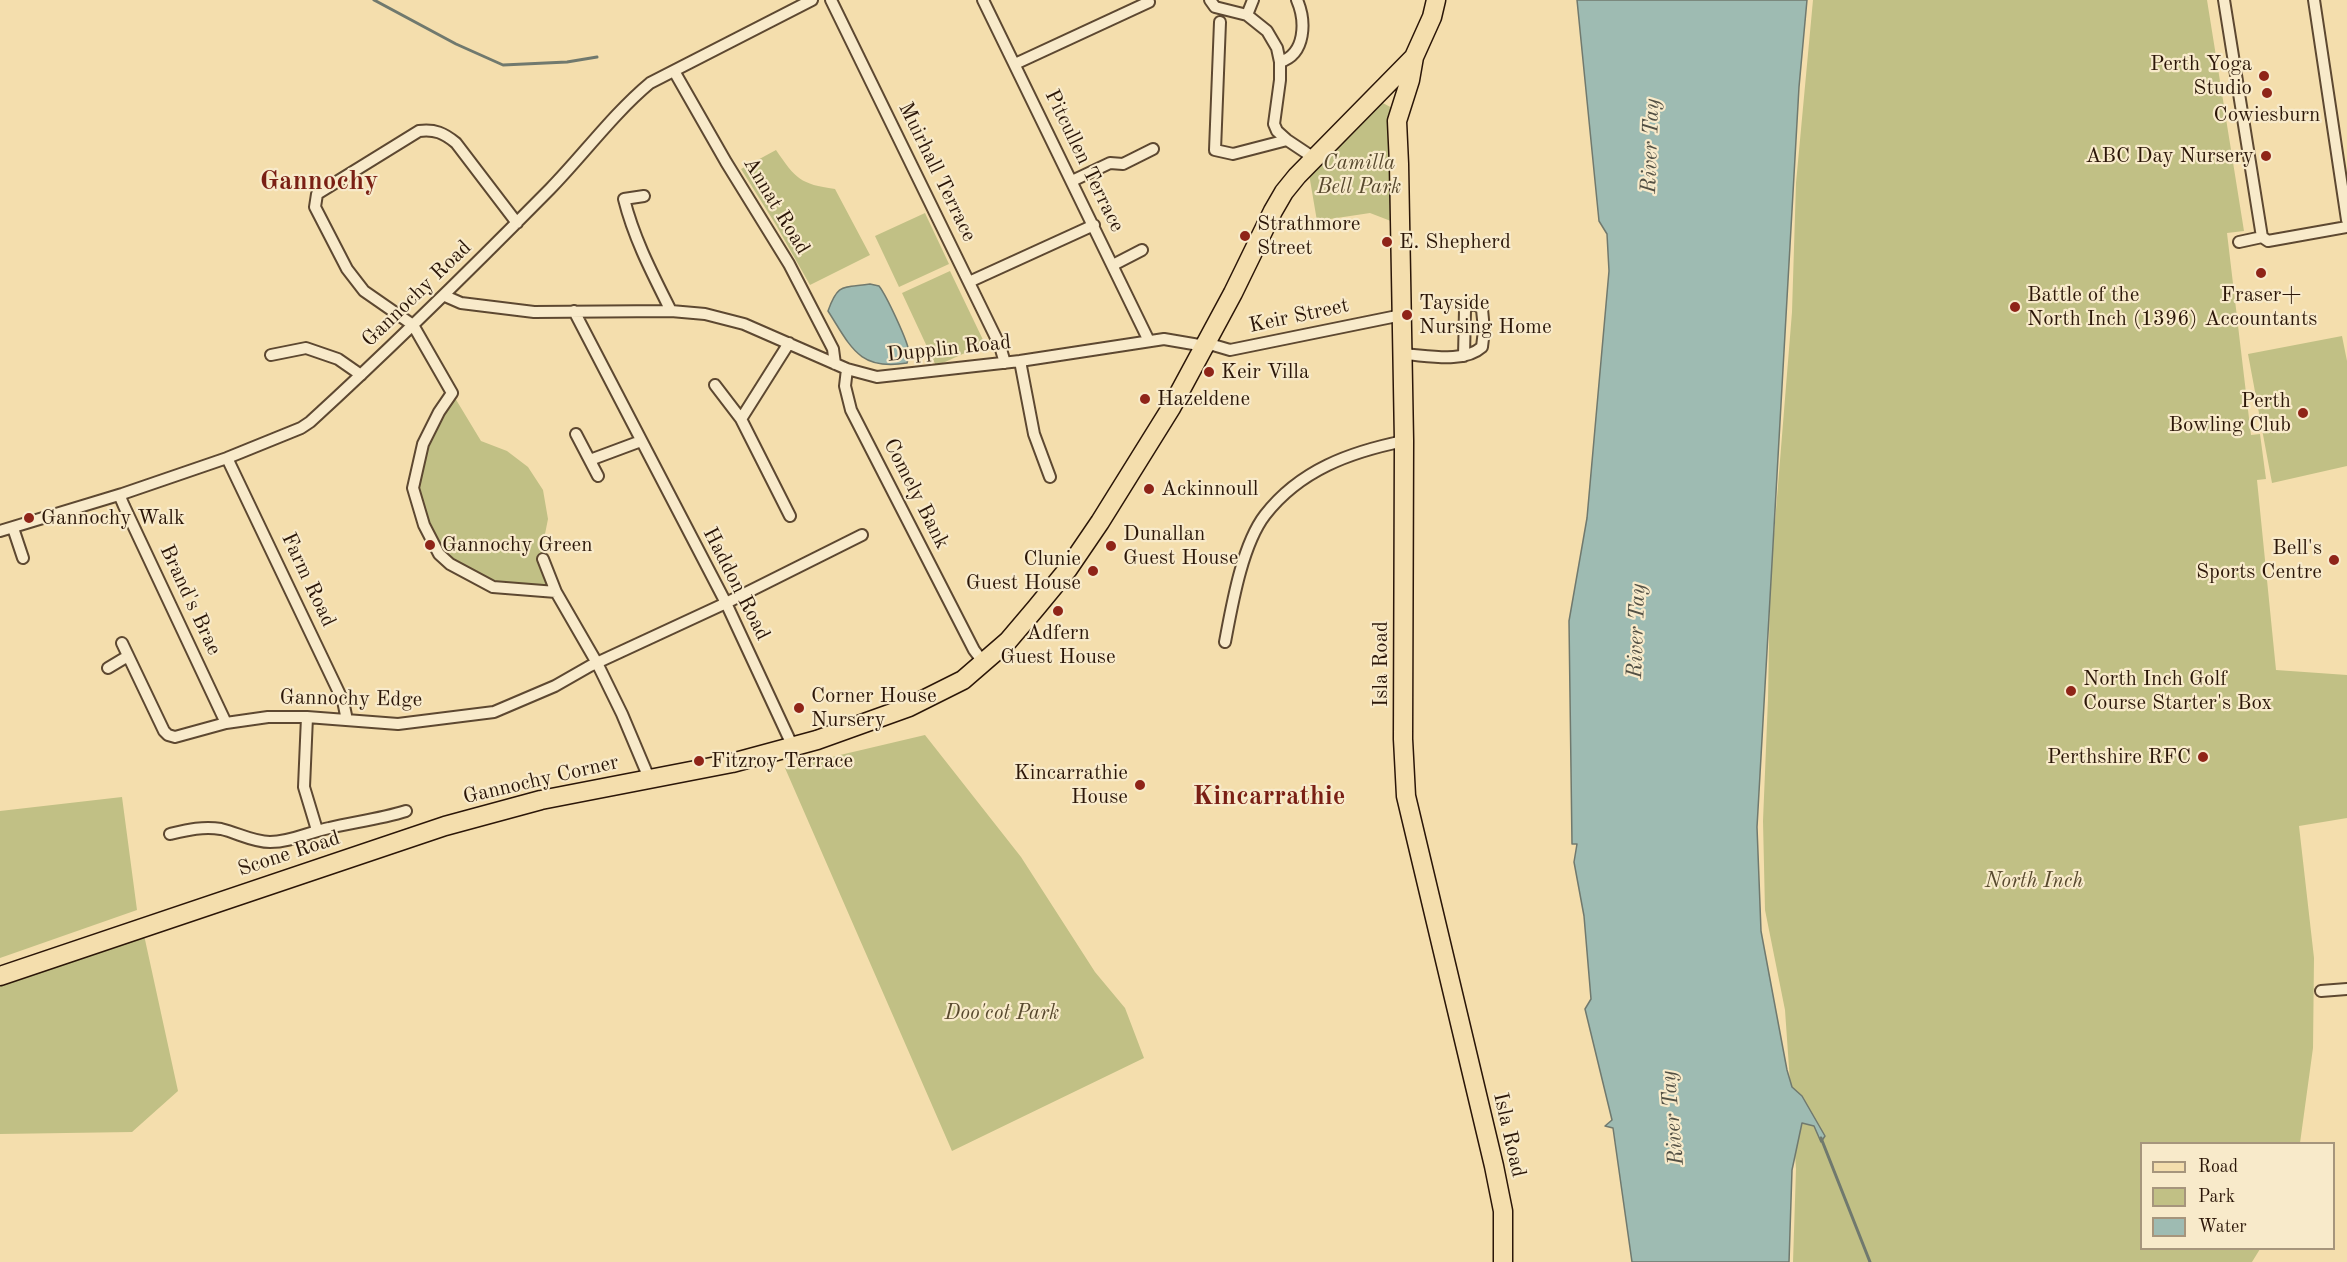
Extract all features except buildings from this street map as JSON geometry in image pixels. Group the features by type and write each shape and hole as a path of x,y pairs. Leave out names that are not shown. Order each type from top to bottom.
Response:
{"main road":[{"path":"649,778 732,763 793,747 890,713 963,680 1008,641 1068,569 1125,483 1205,346 1284,192 1314,158 1414,57 1432,17 1436,0"},
{"name":"Isla Road","path":"1414,57 1410,80 1397,121 1400,165 1404,441 1403,738 1406,796 1494,1166 1503,1211 1503,1262"},
{"name":"Gannochy Corner","path":"445,826 541,800 649,778"},
{"name":"Scone Road","path":"0,976 445,826"}],"street":[{"name":"Gannochy Road","path":"0,531 122,494 227,458 301,428 445,296 574,164 630,100 650,83 812,0"},
{"name":"Muirhall Terrace","path":"831,0 1000,346 1005,363"},
{"name":"Pitcullen Terrace","path":"983,0 1149,341"},
{"path":"1210,0 1211,5 1215,8 1247,15 1267,31 1277,48 1280,62 1274,124 1277,131 1287,140 1314,158"},
{"path":"1247,15 1253,0"},
{"path":"1280,62 1295,54 1301,42 1301,15 1297,0"},
{"path":"2224,0 2265,239"},
{"path":"2314,0 2347,220"},
{"path":"1015,64 1149,2"},
{"path":"1220,22 1215,150 1233,154 1287,140"},
{"name":"Annat Road","path":"675,71 726,162 789,264 833,349 836,364"},
{"path":"517,223 456,143 445,134 430,129 419,131 317,194 315,207 347,269 364,291 413,326 452,393 439,412 423,444 412,488 424,525 439,554 450,564 493,587 556,592"},
{"path":"1072,181 1110,163 1123,164 1154,149"},
{"path":"644,196 624,199 630,221 648,265 671,311"},
{"path":"969,282 1094,225"},
{"path":"2239,242 2347,227"},
{"path":"1113,265 1142,250"},
{"name":"Dupplin Road","path":"445,296 461,303 496,309 574,312 671,311 705,314 734,321 847,369 877,377 1005,363 1164,339 1205,346"},
{"name":"Haddon Road","path":"574,312 726,603 793,747"},
{"name":"Keir Street","path":"1205,346 1213,345 1230,350 1402,315"},
{"path":"741,419 789,343"},
{"path":"271,356 306,348 338,359 361,375"},
{"path":"1402,354 1464,356"},
{"path":"1020,361 1034,434 1050,477"},
{"name":"Comely Bank","path":"847,369 845,386 851,410 974,650 984,663"},
{"path":"715,385 741,419 790,516"},
{"path":"576,434 598,476"},
{"path":"590,460 641,441"},
{"path":"1225,642 1235,587 1263,516 1284,494 1328,463 1364,449 1404,441"},
{"name":"Farm Road","path":"227,458 343,701 347,720"},
{"name":"Brand's Brae","path":"122,494 121,499 124,506 226,723"},
{"path":"13,528 23,558"},
{"name":"Gannochy Edge","path":"128,656 164,731 176,737 226,723 268,717 307,717 398,724 494,712 555,686 597,663 726,603 862,535"},
{"path":"543,559 556,592 597,663 622,714 649,778"},
{"path":"108,668 128,656 122,643"},
{"path":"307,717 309,723 304,787 317,830"},
{"path":"170,834 193,828 220,829 253,840 269,842 406,811"},
{"path":"2321,991 2347,989"}],"green space":[{"name":"North Inch","path":"1813,0 2207,0 2244,231 2227,233 2251,435 2260,434 2266,479 2257,480 2276,670 2347,675 2347,818 2299,826 2314,958 2313,1048 2300,1142 2140,1142 2140,1250 2259,1250 2252,1262 1793,1262 1796,1169 1785,1010 1765,910 1763,821 1770,584 1792,312 1796,183"},
{"name":"Camilla Bell Park","path":"1381,102 1394,109 1396,223 1370,213 1317,221 1309,174"},
{"path":"776,150 794,174 806,182 835,189 870,255 810,285 741,169"},
{"path":"925,213 949,264 899,287 875,236"},
{"path":"950,271 985,344 936,366 902,293"},
{"name":"Perth Bowling Club","path":"2342,336 2347,361 2347,466 2272,483 2248,354"},
{"path":"452,393 481,441 507,451 528,467 543,490 548,519 543,544 543,559 556,592 493,587 439,554 413,488 423,444"},
{"name":"Doo'cot Park","path":"925,735 1021,857 1095,972 1125,1008 1144,1058 952,1151 785,768"},
{"path":"122,797 137,910 0,958 0,811"},
{"path":"144,935 178,1091 132,1132 0,1134 0,983"}],"water":[{"name":"River Tay","path":"1577,0 1807,0 1799,87 1757,827 1761,931 1787,1070 1792,1087 1802,1096 1825,1136 1821,1142 1814,1126 1802,1123 1792,1170 1789,1262 1632,1262 1613,1128 1605,1126 1612,1120 1585,1009 1591,999 1584,916 1574,862 1577,844 1572,844 1569,621 1587,518 1609,271 1607,234 1599,221"},
{"path":"870,284 879,286 897,319 908,348 907,363 891,365 867,360 850,345 828,311 838,291 842,288"}],"waterway":[{"path":"374,0 456,44 503,65 567,62 597,57"},
{"path":"1821,1138 1870,1262"}],"place":[{"name":"Perth Yoga Studio","path":"2264,76"},
{"name":"Cowiesburn","path":"2267,93"},
{"name":"ABC Day Nursery","path":"2266,156"},
{"name":"Strathmore Street","path":"1245,236"},
{"name":"E. Shepherd","path":"1387,242"},
{"name":"Fraser+ Accountants","path":"2261,273"},
{"name":"Battle of the North Inch (1396)","path":"2015,307"},
{"name":"Tayside Nursing Home","path":"1407,315"},
{"name":"Keir Villa","path":"1209,372"},
{"name":"Hazeldene","path":"1145,399"},
{"name":"Perth Bowling Club","path":"2303,413"},
{"name":"Ackinnoull","path":"1149,489"},
{"name":"Gannochy Walk","path":"29,518"},
{"name":"Gannochy Green","path":"430,545"},
{"name":"Dunallan Guest House","path":"1111,546"},
{"name":"Bell's Sports Centre","path":"2334,560"},
{"name":"Clunie Guest House","path":"1093,571"},
{"name":"Adfern Guest House","path":"1058,611"},
{"name":"North Inch Golf Course Starter's Box","path":"2071,691"},
{"name":"Corner House Nursery","path":"799,708"},
{"name":"Perthshire RFC","path":"2203,757"},
{"name":"Fitzroy Terrace","path":"699,761"},
{"name":"Kincarrathie House","path":"1140,785"}],"district":[{"name":"Gannochy","path":"319,182"},
{"name":"Kincarrathie","path":"1269,797"}]}
